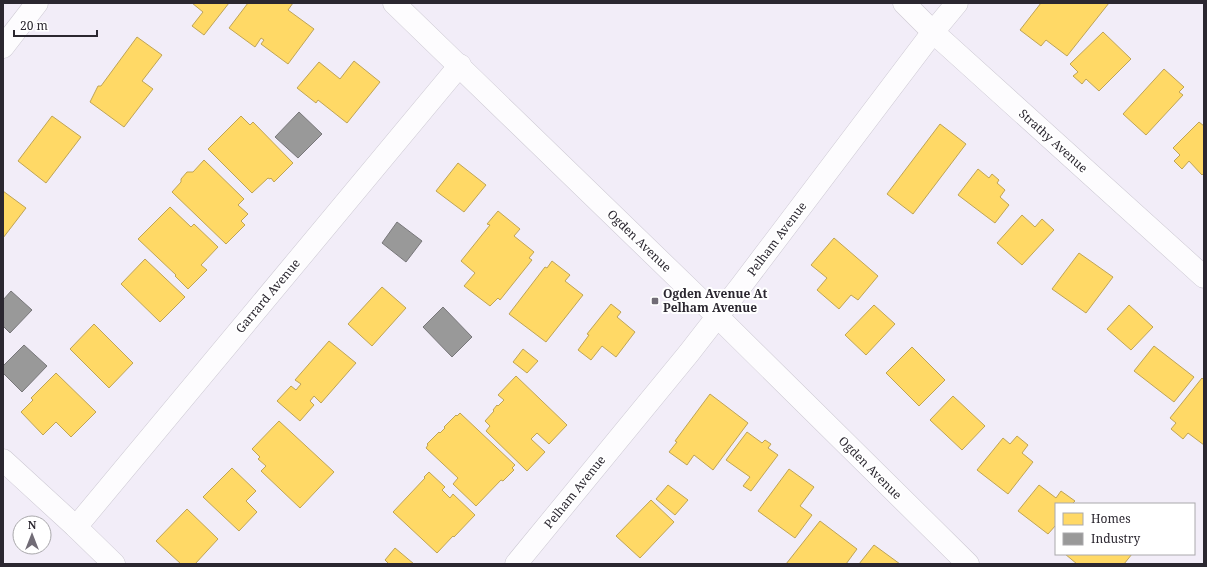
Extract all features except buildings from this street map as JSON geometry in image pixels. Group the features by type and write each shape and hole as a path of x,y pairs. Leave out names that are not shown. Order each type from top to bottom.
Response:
{"street":[{"path":"3,47 37,3"},
{"name":"Ogden Avenue","path":"394,3 460,65 717,316 968,564"},
{"name":"Strathy Avenue","path":"904,3 933,32 1204,277"},
{"name":"Pelham Avenue","path":"516,564 689,353 933,32 957,3"},
{"name":"Garrard Avenue","path":"76,527 460,65"},
{"path":"3,460 114,564"}],"place":[{"name":"Ogden Avenue At Pelham Avenue","path":"655,301"}]}
